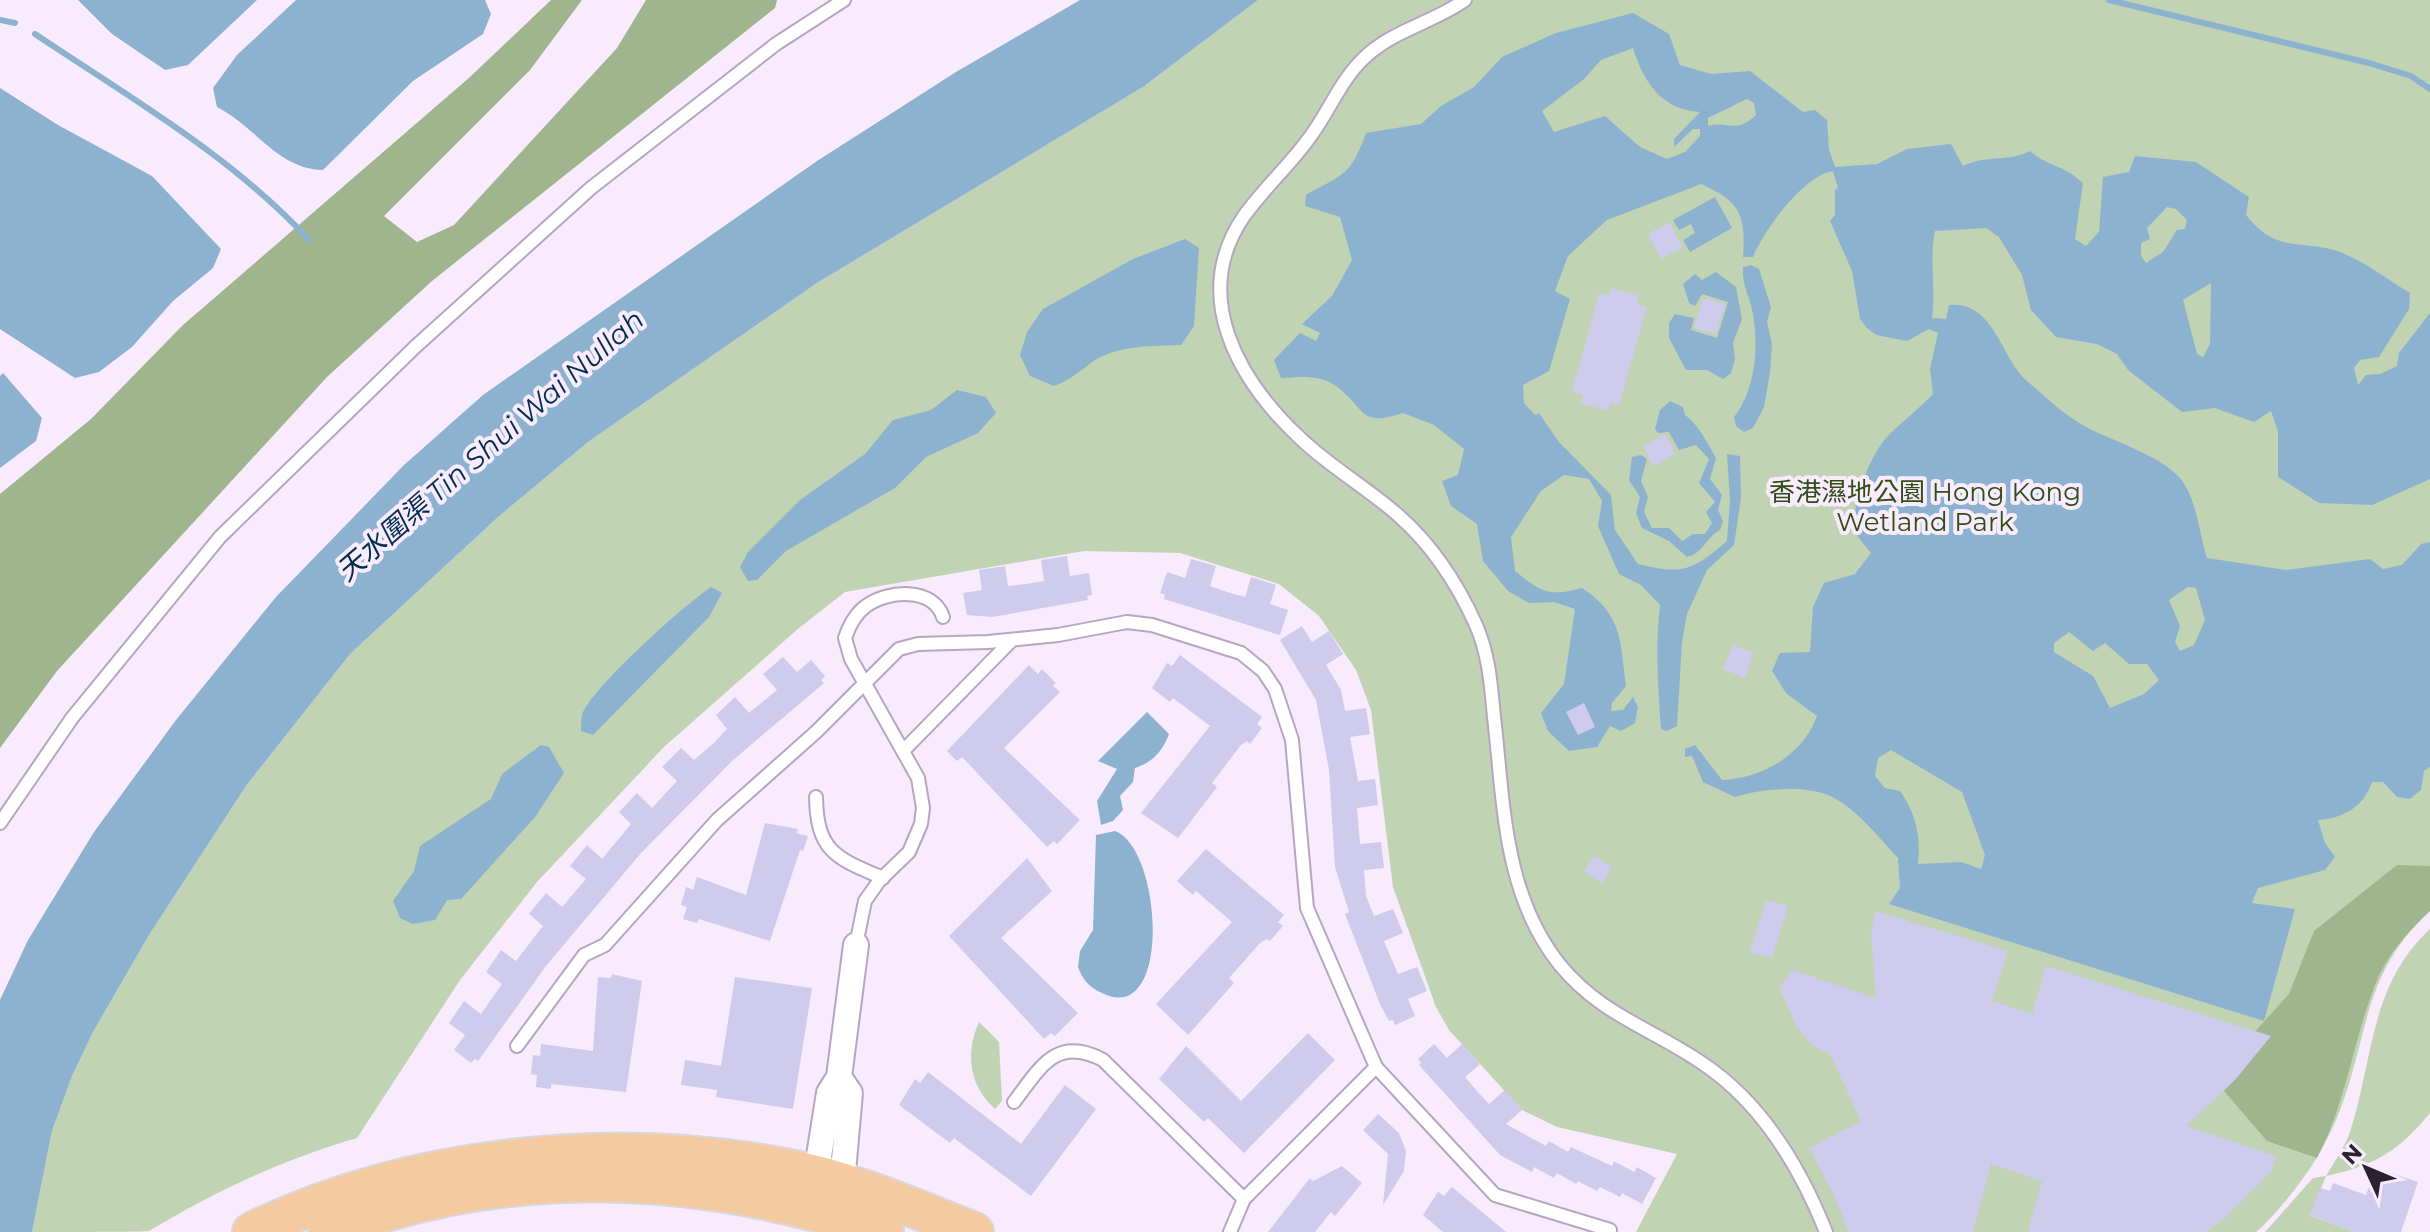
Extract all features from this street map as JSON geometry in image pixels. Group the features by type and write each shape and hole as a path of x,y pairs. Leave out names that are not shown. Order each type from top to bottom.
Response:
{"main road":[{"path":"259,1229 385,1182 530,1156 631,1154 760,1163 823,1189 974,1232"},
{"path":"328,1232 430,1200 486,1189 570,1182 823,1189 884,1232"}],"street":[{"path":"823,1189 829,1093 839,1077 856,945"}],"lane":[{"path":"0,823 72,718 220,537 392,369 591,188 776,44 844,0"},
{"path":"1465,0 1405,28 1362,60 1309,139 1242,219 1230,242 1221,281 1222,321 1230,346 1257,391 1299,438 1401,517 1419,536 1466,604 1487,656 1510,857 1523,901 1544,942 1593,999 1613,1014 1700,1061 1742,1098 1794,1165 1826,1232"},
{"path":"856,945 865,901 909,852 921,824 922,793 903,751 851,659 845,638 859,612 885,598 925,596 940,608 943,617"},
{"path":"517,1046 584,955 605,945 717,820 866,684 890,655 908,646 1012,640 1138,622 1241,653 1263,671 1280,699 1292,740 1305,895 1311,922 1376,1067 1495,1195 1610,1230"},
{"path":"903,751 1012,640"},
{"path":"816,797 822,840 832,853 883,878"},
{"path":"1014,1102 1044,1062 1057,1053 1081,1051 1092,1055 1103,1060 1244,1199"},
{"path":"1230,1232 1244,1199 1376,1067"}],"green space":[{"path":"551,0 582,0 530,70 384,216 417,242 454,225 617,48 646,0 777,0 775,8 432,281 327,377 57,671 0,748 0,494 91,419 183,325 470,77"},
{"name":"香港濕地公園 Hong Kong Wetland Park","path":"1258,0 2430,0 2430,911 2408,934 2380,981 2340,1110 2317,1158 2262,1227 2256,1232 1636,1232 1677,1154 1557,1127 1522,1110 1449,1030 1436,1007 1393,887 1371,710 1356,670 1319,616 1279,584 1180,553 1084,551 845,592 799,628 664,747 537,882 460,980 357,1138 250,1178 149,1231 32,1232 52,1131 72,1076 93,1032 149,935 246,786 350,654 497,518 588,442 817,283 1143,87"},
{"path":"2397,865 2430,866 2430,911 2400,943 2377,980 2336,1114 2317,1158 2267,1141 2213,1078 2289,994 2314,931"},
{"path":"2430,929 2430,1113 2384,1155 2372,1162 2326,1176 2350,1132 2384,999 2410,951"},
{"path":"979,1022 999,1042 1002,1101 995,1109 980,1090 972,1068 972,1045"},
{"path":"2326,1176 2310,1216 2356,1232 2265,1232 2313,1178"}],"water":[{"path":"78,0 257,0 188,65 165,70 112,34"},
{"path":"296,0 485,0 491,14 483,34 413,81 323,170 307,168 280,155 217,107 213,88 237,55"},
{"name":"天水圍渠 Tin Shui Wai Nullah","path":"1080,0 1258,0 1143,87 817,283 588,442 497,518 350,654 246,786 149,935 93,1032 72,1076 52,1131 32,1232 0,1232 0,1000 28,940 94,832 176,720 276,597 404,465 483,395 817,161 956,72"},
{"path":"1633,13 1669,34 1680,65 1711,74 1750,71 1803,112 1815,110 1827,120 1829,150 1835,167 1877,164 1907,149 1951,144 1963,166 2030,151 2083,183 2075,239 2086,246 2099,232 2103,177 2129,172 2135,156 2196,162 2249,197 2246,215 2269,236 2291,244 2340,252 2410,293 2409,309 2379,357 2360,360 2354,368 2358,385 2366,375 2380,374 2397,366 2399,353 2430,313 2430,479 2372,505 2319,503 2278,477 2278,431 2271,411 2254,422 2215,408 2182,412 2128,370 2117,354 2097,344 2056,337 2031,310 2022,275 1999,237 1986,228 1935,231 1932,318 1946,319 1949,305 1964,306 1977,312 1987,321 2018,372 2061,410 2081,424 2146,454 2170,469 2190,495 2207,558 2286,570 2370,559 2383,569 2402,565 2421,544 2430,542 2430,767 2424,771 2421,790 2410,799 2397,797 2383,782 2372,782 2363,799 2351,810 2318,820 2325,843 2335,857 2325,870 2258,888 2252,903 2295,909 2264,1021 1889,904 1900,888 1898,858 1848,807 1828,795 1806,790 1769,790 1735,797 1703,782 1692,756 1685,757 1685,749 1695,745 1722,780 1752,775 1792,753 1811,730 1817,716 1786,693 1772,671 1780,653 1810,652 1813,607 1824,583 1855,574 1871,553 1857,535 1855,522 1862,482 1880,445 1933,394 1930,369 1938,333 1929,329 1907,341 1876,335 1860,319 1852,271 1830,221 1835,215 1835,190 1838,188 1833,171 1810,182 1798,193 1775,219 1753,257 1743,257 1743,230 1738,211 1724,197 1701,184 1607,220 1568,256 1555,291 1570,299 1549,371 1523,385 1524,403 1535,415 1539,413 1558,441 1611,495 1615,530 1638,564 1666,569 1686,568 1705,559 1727,541 1730,500 1727,454 1740,456 1741,498 1734,545 1707,570 1687,614 1682,642 1677,726 1667,731 1661,729 1659,698 1657,652 1660,605 1641,585 1619,574 1598,526 1602,501 1589,479 1564,475 1541,491 1511,537 1515,571 1524,578 1546,591 1582,588 1605,608 1617,630 1626,686 1612,703 1611,711 1623,710 1633,697 1638,707 1635,723 1621,731 1610,726 1597,747 1569,751 1548,731 1541,713 1564,684 1575,609 1554,602 1529,603 1508,591 1483,561 1477,524 1451,506 1442,481 1458,475 1464,449 1434,425 1403,413 1370,417 1336,386 1323,380 1281,378 1274,360 1300,333 1316,341 1320,333 1302,324 1332,296 1352,260 1340,217 1305,206 1306,195 1345,172 1356,157 1366,133 1421,124 1441,106 1474,87 1502,57 1556,33","holes":["1633,48 1656,92 1675,106 1700,112 1674,139 1674,147 1693,129 1700,129 1700,136 1685,152 1667,159 1640,147 1605,116 1554,132 1542,111 1584,79 1601,60","1747,99 1754,103 1756,115 1749,121 1737,126 1708,126 1708,118","2167,207 2176,209 2187,220 2185,229 2177,230 2163,252 2146,263 2141,256 2141,243 2150,239 2147,228","2211,283 2210,344 2203,357 2197,354 2183,300","2188,587 2196,588 2205,620 2194,645 2180,651 2175,642 2180,626 2169,600","2069,632 2093,651 2105,643 2129,664 2147,664 2159,680 2144,694 2110,708 2093,676 2054,652 2054,643","1891,750 1962,792 1985,855 1981,869 1962,862 1918,864 1918,835 1910,808 1900,791 1885,788 1875,776 1878,758"]},
{"path":"0,88 58,125 152,176 221,249 213,268 173,301 132,347 99,372 75,378 0,329"},
{"path":"1715,197 1732,228 1690,252 1683,240 1695,233 1691,224 1679,230 1673,220"},
{"path":"1185,239 1199,248 1194,326 1181,345 1112,352 1054,386 1030,376 1020,355 1027,332 1043,309 1133,259"},
{"path":"1751,265 1759,269 1771,307 1767,322 1772,344 1764,407 1753,428 1744,432 1736,426 1734,417 1747,395 1754,369 1756,341 1753,315 1743,274 1743,267"},
{"path":"1716,272 1736,287 1742,319 1733,343 1735,359 1731,373 1723,379 1707,370 1686,370 1669,338 1669,323 1675,314 1694,318 1691,330 1717,338 1728,302 1702,294 1695,306 1689,303 1683,284 1695,274 1702,280"},
{"path":"3,373 42,418 36,441 0,468 0,376"},
{"path":"957,390 986,397 996,413 978,433 926,457 895,488 786,551 757,580 748,581 740,567 748,552 800,500 865,454 893,420 931,410"},
{"path":"1670,401 1683,407 1685,415 1716,458 1710,479 1722,495 1718,510 1723,521 1720,530 1697,552 1687,557 1669,541 1642,528 1636,513 1640,497 1629,480 1632,457 1641,455 1647,459 1641,481 1648,497 1644,512 1652,528 1669,528 1682,541 1693,534 1705,534 1712,523 1706,512 1715,502 1699,483 1709,459 1696,445 1679,450 1669,432 1658,433 1655,429 1660,410"},
{"path":"711,587 722,593 709,617 593,735 581,731 583,712 605,683 662,628"},
{"path":"1147,712 1169,734 1156,756 1135,768 1133,782 1120,796 1123,810 1113,821 1101,825 1097,801 1117,769 1098,761"},
{"path":"541,745 549,747 564,773 535,817 461,899 447,900 435,920 413,924 400,918 393,901 414,871 420,846 491,799 502,774"},
{"path":"1115,831 1131,845 1143,869 1153,932 1150,962 1140,985 1125,997 1094,989 1078,967 1080,951 1093,930 1096,835"}],"building":[{"path":"1669,222 1683,247 1661,259 1648,234"},
{"path":"1611,288 1639,296 1637,304 1647,307 1619,405 1610,403 1608,411 1581,403 1583,395 1572,392 1599,293 1609,296"},
{"path":"1703,298 1725,304 1716,334 1694,328"},
{"path":"1665,434 1676,454 1653,466 1643,446"},
{"path":"1067,556 1070,576 1089,573 1092,595 1087,596 1088,600 992,617 967,615 963,593 982,590 979,570 1005,566 1008,586 1026,584 1044,581 1041,560"},
{"path":"1191,559 1216,566 1210,586 1227,592 1245,597 1251,577 1276,585 1270,604 1288,610 1280,635 1164,599 1165,595 1160,593 1167,572 1185,578"},
{"path":"1302,626 1312,642 1329,631 1343,654 1326,665 1341,690 1345,711 1366,708 1370,734 1350,737 1358,781 1375,779 1378,805 1357,808 1360,844 1381,842 1384,868 1364,870 1366,896 1374,916 1393,909 1403,933 1384,941 1398,974 1417,967 1427,991 1408,999 1415,1016 1395,1025 1393,1020 1389,1021 1380,1004 1345,914 1349,912 1335,867 1329,770 1316,700 1280,640"},
{"path":"1733,645 1754,653 1745,678 1723,669"},
{"path":"1180,655 1262,717 1257,724 1262,728 1250,744 1247,741 1241,745 1212,783 1217,787 1178,838 1141,813 1210,726 1173,698 1170,702 1152,688 1167,663 1172,666"},
{"path":"783,657 797,672 811,660 825,676 821,680 824,683 732,761 641,853 546,966 478,1061 475,1059 471,1063 454,1050 465,1035 449,1023 464,1001 481,1014 502,984 486,972 501,950 516,961 543,926 529,914 546,893 562,907 586,879 570,866 587,845 602,859 631,824 619,812 637,793 652,808 677,781 662,767 681,748 694,760 714,743 727,729 716,715 735,697 749,713 777,690 763,674"},
{"path":"1029,665 1038,674 1042,669 1060,692 1004,748 1080,820 1057,844 1054,841 1047,847 962,757 957,761 947,751"},
{"path":"1584,703 1595,727 1578,735 1566,712"},
{"path":"765,823 798,829 796,833 808,836 803,851 800,850 770,941 699,919 697,923 683,919 687,907 681,905 686,887 693,890 697,877 746,895"},
{"path":"1206,849 1284,915 1278,922 1283,926 1270,941 1261,942 1229,978 1234,983 1188,1035 1156,1004 1232,922 1196,891 1193,895 1177,881"},
{"path":"1594,856 1612,867 1603,883 1584,872"},
{"path":"1027,858 1052,891 1001,938 1078,1013 1055,1036 1051,1033 1044,1039 949,936"},
{"path":"1766,900 1788,906 1772,958 1750,952"},
{"path":"1875,911 2008,951 1992,1001 2032,1014 2046,966 2271,1036 2235,1080 2186,1126 2276,1156 2272,1171 2225,1218 2205,1232 2028,1232 2042,1181 1991,1164 1973,1232 1848,1232 1834,1195 1809,1148 1861,1121 1830,1054 1813,1046 1797,1027 1779,988 1793,970 1876,998 1871,935"},
{"path":"612,974 642,981 626,1092 551,1084 551,1089 536,1087 537,1075 531,1074 533,1055 540,1056 541,1044 593,1051 598,977 611,978"},
{"path":"735,977 812,988 793,1109 716,1097 717,1090 681,1085 685,1060 721,1066"},
{"path":"1308,1033 1335,1060 1244,1153 1208,1118 1204,1122 1159,1079 1186,1046 1241,1101"},
{"path":"1434,1044 1447,1058 1462,1044 1480,1064 1465,1077 1489,1104 1505,1090 1522,1110 1506,1124 1546,1146 1549,1141 1568,1152 1571,1147 1612,1166 1614,1161 1634,1172 1637,1167 1656,1178 1642,1204 1622,1193 1620,1197 1600,1187 1597,1191 1578,1181 1576,1184 1557,1173 1554,1178 1534,1167 1532,1172 1500,1155 1419,1065 1418,1059"},
{"path":"928,1072 1021,1144 1065,1085 1096,1109 1031,1196 954,1138 950,1143 899,1105 915,1079 920,1083"},
{"path":"1378,1114 1399,1133 1406,1151 1404,1171 1383,1205 1388,1154 1363,1130"},
{"path":"1342,1166 1362,1183 1335,1216 1331,1212 1315,1232 1268,1232 1310,1178 1313,1181"},
{"path":"2376,1168 2418,1182 2401,1232 2356,1232 2310,1216 2320,1188 2330,1191 2333,1183 2366,1195"},
{"path":"1452,1187 1506,1232 1443,1232 1423,1215 1438,1192 1444,1196"}],"waterway":[{"path":"2109,0 2369,63 2411,76 2430,89"},
{"path":"0,20 15,23"},
{"path":"35,34 213,155 247,181 309,240"}]}
